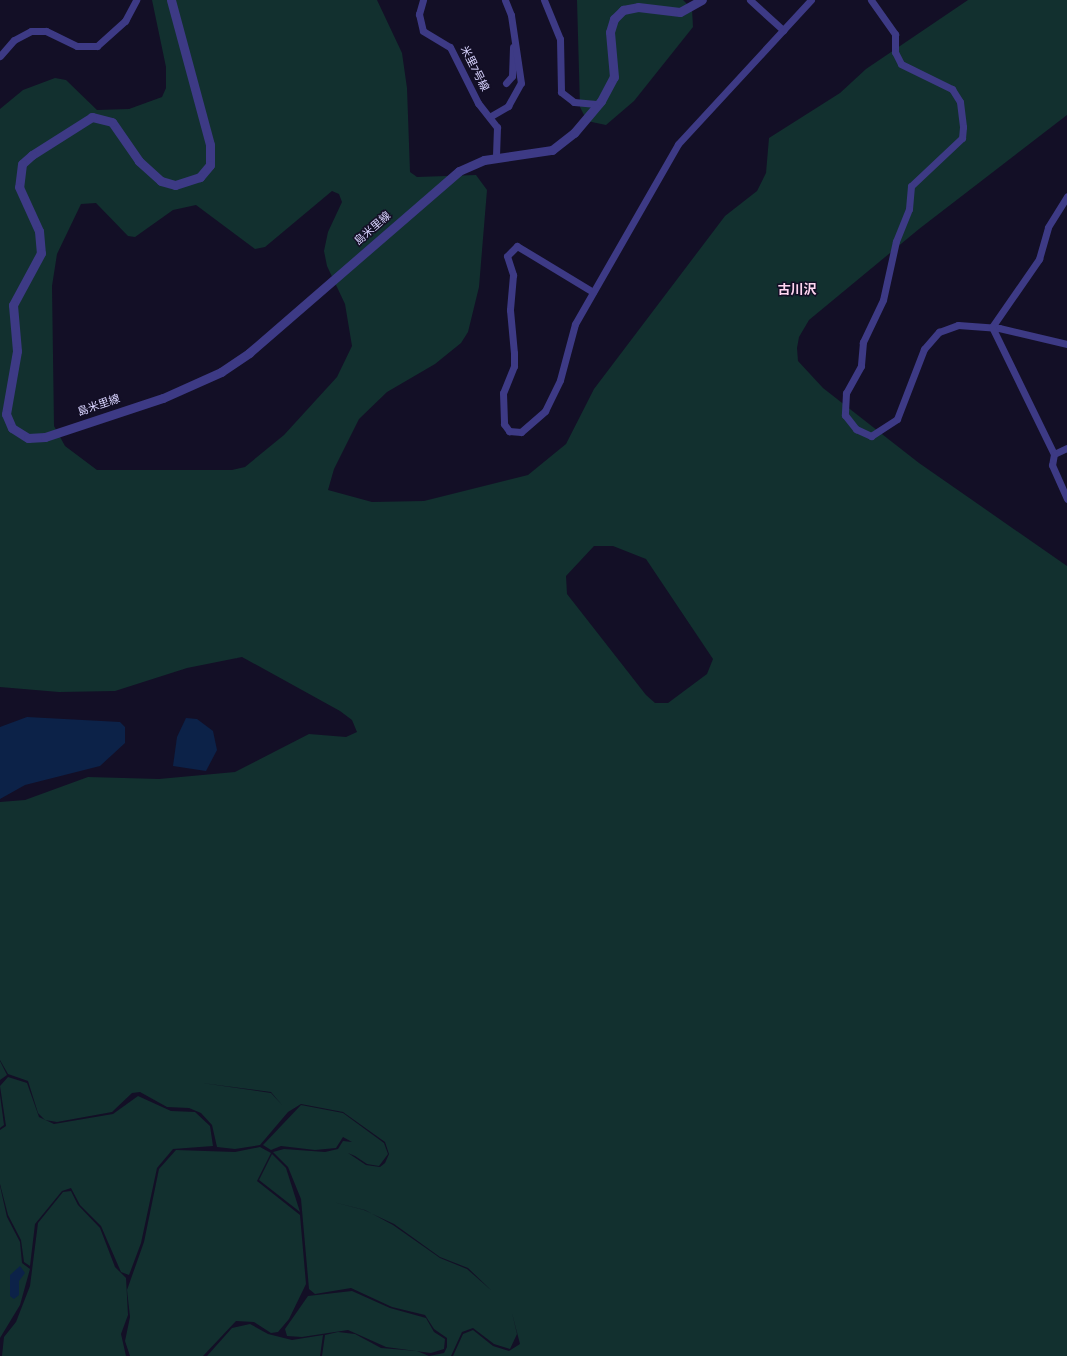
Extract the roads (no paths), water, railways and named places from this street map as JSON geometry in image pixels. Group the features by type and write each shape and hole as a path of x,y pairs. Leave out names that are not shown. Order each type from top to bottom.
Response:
{"street":[{"path":"0,56 14,40 31,31 46,31 76,46 97,46 125,21 136,0"},
{"name":"島米里線","path":"171,0 210,144 210,165 191,183 175,185 161,181 139,161 112,122 92,117 38,150 22,164 19,187 39,231 41,253 32,275 13,305 17,351 6,414 20,435 45,437 163,398 221,372 249,353 470,163 552,150 574,133 599,104 614,77 610,32 614,19 624,10 638,7 680,12 702,0"},
{"name":"米里7号線","path":"423,0 419,14 423,31 450,47 478,103 491,116 497,128 496,159"},
{"path":"505,0 511,15 513,42 512,76 506,83"},
{"path":"544,0 560,39 561,92 574,102 599,104"},
{"path":"750,0 783,30"},
{"path":"593,292 517,246 507,256 513,275 510,310 514,353 514,366 503,393 504,424 509,431 521,432 545,411 560,380 575,324 678,144 811,0"},
{"path":"871,0 895,34 895,52 901,64 952,89 960,102 963,127 962,138 911,186 909,209 896,241 883,300 863,342 861,366 846,393 845,415 863,435 871,436 885,428 902,412 919,358 939,332 958,325 992,327 1067,344"},
{"path":"491,116 508,106 521,83 513,42"},
{"path":"992,327 1040,259 1048,227 1067,196"},
{"path":"992,327 1054,454 1053,471 1067,499"},
{"path":"1054,454 1067,448"}],"water":[{"path":"27,717 120,722 125,727 125,743 100,766 25,785 0,799 0,727"},
{"path":"186,718 197,719 213,731 217,750 206,771 173,766 177,737"},
{"path":"20,1266 25,1273 19,1281 19,1295 14,1299 10,1296 10,1275"}],"district":[{"name":"古川沢","path":"797,290"}]}
